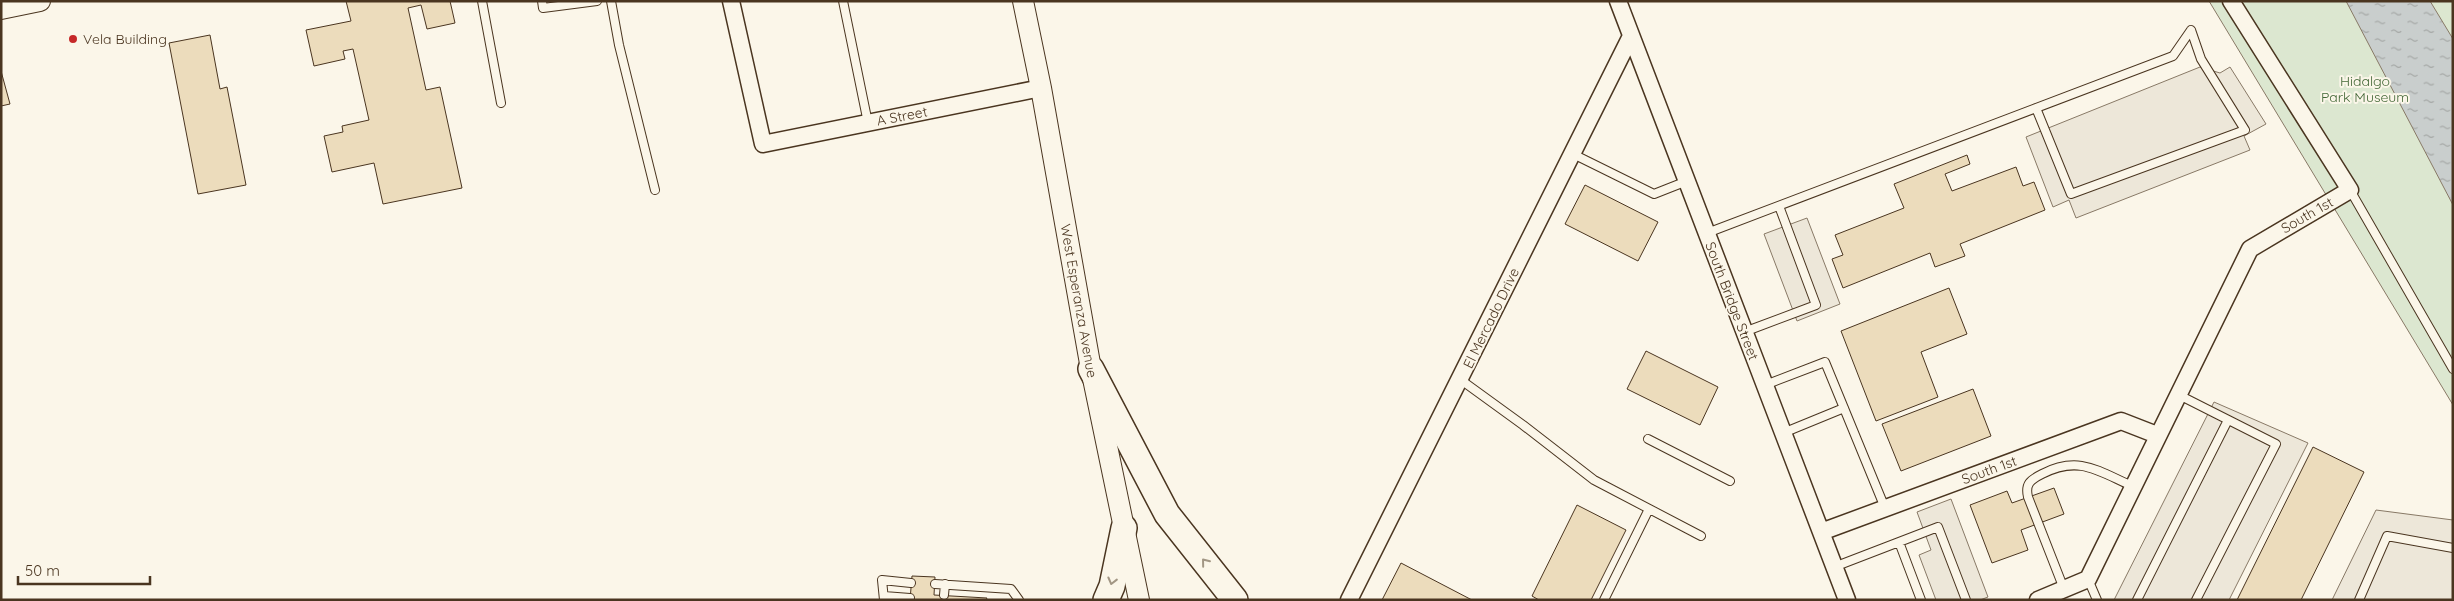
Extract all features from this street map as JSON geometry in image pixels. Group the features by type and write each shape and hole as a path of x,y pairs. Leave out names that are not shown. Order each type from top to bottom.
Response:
{"main road":[{"path":"1091,369 1167,514 1235,600"},
{"path":"1106,600 1112,586 1124,528"}],"street":[{"path":"1,9 40,1"},
{"name":"A Street","path":"731,1 763,144 1041,88"},
{"name":"West Esperanza Avenue","path":"1022,1 1041,88 1091,369 1139,600"},
{"name":"South Bridge Street","path":"1618,1 1847,600"},
{"path":"2231,1 2350,190"},
{"name":"El Mercado Drive","path":"1350,600 1631,36"},
{"name":"South 1st","path":"2088,579 2250,248 2350,190"},
{"name":"South 1st","path":"1821,532 2121,421 2157,435"},
{"path":"2038,600 2088,579"}],"lane":[{"path":"482,1 501,102"},
{"path":"542,1 544,8 596,1"},
{"path":"611,1 618,45 655,190"},
{"path":"843,1 868,123"},
{"path":"1707,234 1779,206 2036,108 2173,56 2191,30 2202,59 2245,130 2071,194 2036,108"},
{"path":"1573,154 1654,194 1687,181"},
{"path":"2350,190 2453,369"},
{"path":"1744,332 1816,304 1779,206"},
{"path":"1764,384 1824,362 1885,508"},
{"path":"1461,380 1594,480 1700,536"},
{"path":"2178,394 2276,444 2196,600"},
{"path":"1783,433 1844,408"},
{"path":"2137,600 2228,420"},
{"path":"1648,439 1730,481"},
{"path":"2064,589 2028,498 2026,489 2031,480 2055,467 2074,464 2094,469 2132,486"},
{"path":"1604,600 1650,509"},
{"path":"1834,567 1938,527 1966,600"},
{"path":"2359,600 2387,536 2453,548"},
{"path":"1898,542 1921,600"},
{"path":"2088,579 2097,600"},
{"path":"910,598 884,598 882,580 911,583"},
{"path":"935,584 1010,589 1018,600"},
{"path":"944,595 946,584"}],"green space":[{"name":"Hidalgo Park Museum","path":"2209,1 2453,1 2453,405"}],"shaded area":[{"path":"2200,67 2220,73 2230,67 2266,124 2244,136 2250,150 2076,218 2069,200 2053,207 2026,137"},
{"path":"1807,218 1840,304 1797,321 1764,234"},
{"path":"2214,402 2308,443 2229,600 2114,600"},
{"path":"1951,499 1988,597 1980,600 1936,600 1919,555 1931,550 1917,512"},
{"path":"2376,510 2453,520 2453,600 2332,600"}],"water":[{"path":"2346,1 2430,1 2453,39 2453,205"}],"building":[{"path":"346,1 450,1 455,23 427,29 421,5 408,8 426,90 440,87 462,188 383,204 374,163 332,172 324,136 343,132 342,126 369,120 353,49 343,51 345,59 314,66 306,30 351,21"},
{"path":"210,35 220,89 227,87 246,185 198,194 169,43"},
{"path":"1,71 10,104 1,106"},
{"path":"1967,155 1970,164 1945,174 1952,191 2016,167 2023,186 2034,182 2045,210 1960,244 1965,256 1935,267 1930,253 1843,288 1832,259 1843,255 1835,235 1904,208 1894,184"},
{"path":"1585,185 1658,222 1638,261 1565,224"},
{"path":"1949,288 1967,334 1921,352 1938,397 1876,421 1841,331"},
{"path":"1646,351 1718,387 1700,425 1627,389"},
{"path":"1973,389 1991,436 1901,471 1882,424"},
{"path":"2313,447 2364,472 2301,600 2237,600"},
{"path":"2054,488 2064,514 2021,530 2028,550 1992,563 1970,505 2007,491 2012,503"},
{"path":"1577,505 1626,530 1591,600 1539,600 1532,596"},
{"path":"1401,563 1472,600 1382,600"},
{"path":"912,576 935,577 934,595 987,598 986,600 910,600"}],"place":[{"name":"Vela Building","path":"73,39"}]}
